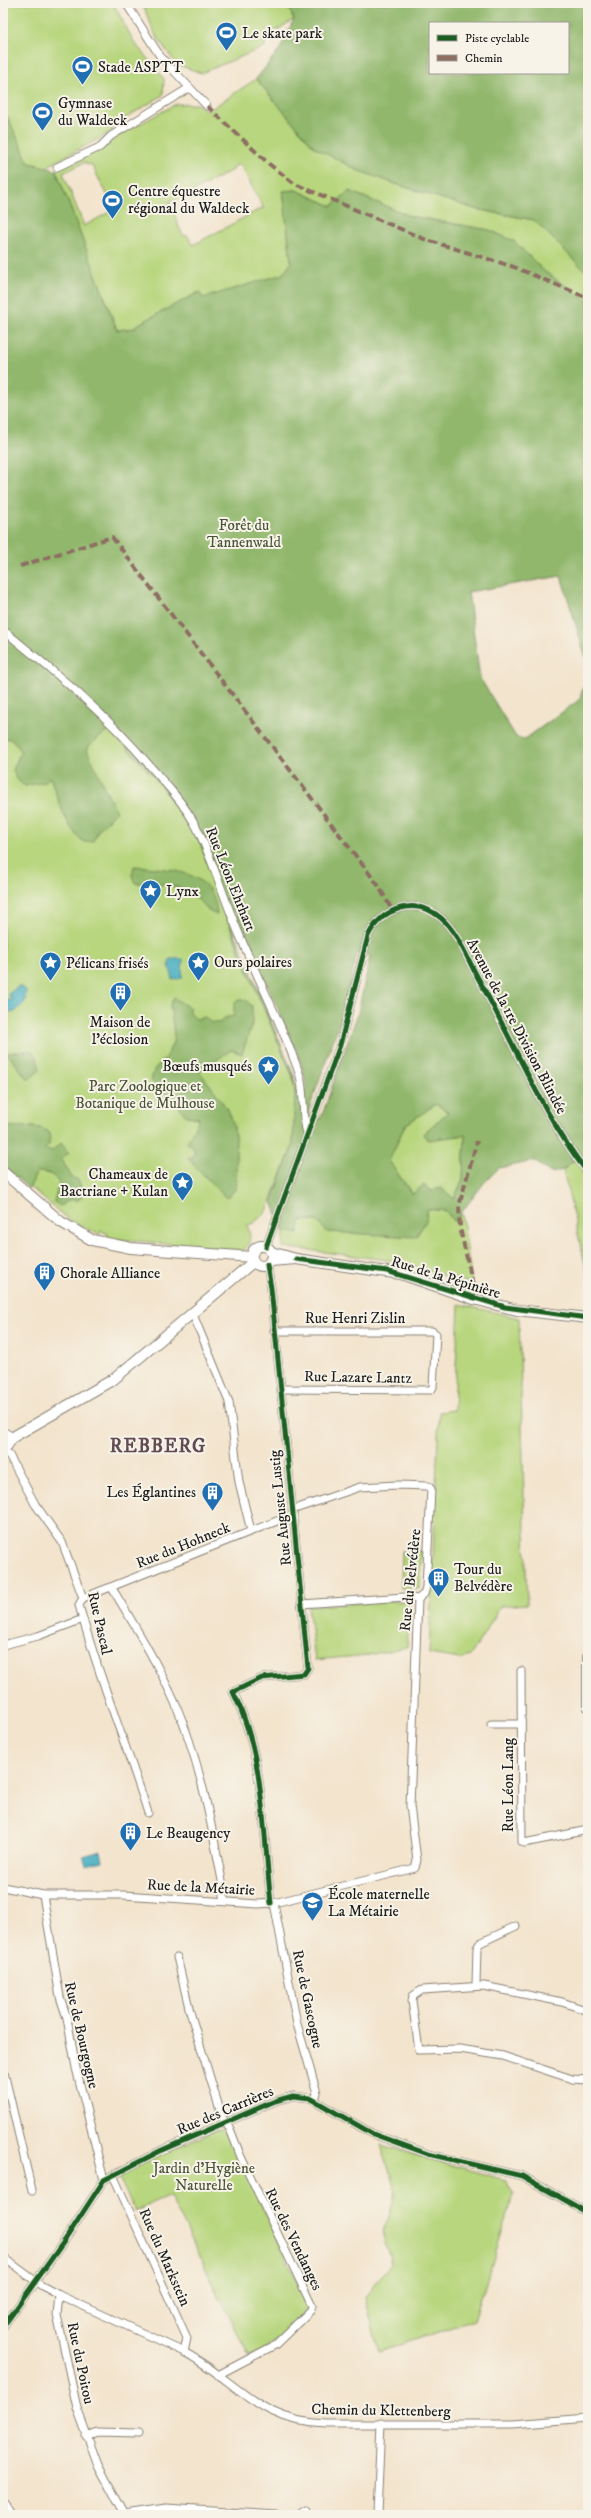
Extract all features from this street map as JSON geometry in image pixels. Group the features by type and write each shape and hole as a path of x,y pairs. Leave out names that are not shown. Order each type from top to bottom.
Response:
{"main road":[{"path":"3,1172 61,1222 92,1240 131,1248 253,1260 258,1265 268,1256 255,1248 253,1260 114,1379 13,1437 3,1451"},
{"name":"Rue de la Pépinière","path":"268,1256 388,1271 511,1308 588,1318"},
{"path":"588,1657 588,1706"}],"street":[{"path":"126,3 160,56 207,106"},
{"path":"57,167 100,147 111,136 189,88"},
{"name":"Rue Léon Ehrhart","path":"3,630 77,690 134,746 177,797 195,825 208,852 239,935 274,1010 300,1074 302,1115 307,1133"},
{"name":"Avenue de la 1re Division Blindée","path":"268,1256 307,1133 340,1045 370,932 382,916 392,910 408,906 421,908 440,918 453,934 565,1140 588,1173"},
{"name":"Rue Auguste Lustig","path":"233,1692 262,1678 304,1674 306,1671 268,1256"},
{"path":"192,1312 229,1402 239,1482 251,1531"},
{"name":"Rue Henri Zislin","path":"274,1331 435,1332 433,1387"},
{"name":"Rue Lazare Lantz","path":"280,1389 427,1391 433,1387"},
{"path":"3,1431 13,1437"},
{"name":"Rue Pascal","path":"3,1451 9,1455 35,1504 62,1542 83,1598 80,1604 83,1619 101,1681 128,1751 148,1813"},
{"name":"Rue du Belvédère","path":"292,1512 360,1487 428,1486 431,1489 426,1587 424,1594 418,1599 410,1806 417,1865"},
{"name":"Rue du Hohneck","path":"83,1598 112,1588 251,1531 292,1512"},
{"path":"112,1588 152,1656 176,1706 207,1803 224,1890 224,1901"},
{"path":"301,1604 405,1597 418,1599"},
{"path":"3,1645 38,1636 83,1619"},
{"name":"Rue Léon Lang","path":"521,1671 520,1836 524,1843 588,1830"},
{"name":"Rue de Gascogne","path":"233,1692 247,1724 254,1757 272,1903 297,2024 317,2092 315,2101"},
{"name":"Rue Léon Lang","path":"491,1724 521,1724"},
{"name":"Rue de la Métairie","path":"3,1887 43,1895 123,1895 272,1903 406,1872 417,1865"},
{"name":"Rue de Bourgogne","path":"43,1895 60,1998 67,2018 76,2068 104,2180"},
{"path":"476,1985 478,1948 480,1943 516,1926"},
{"name":"Rue des Vendanges","path":"177,1957 190,2012 222,2117 226,2122 312,2306 311,2310 275,2345 218,2375"},
{"path":"588,2011 562,2002 476,1985 456,1989 422,1990 413,1996 411,2007 419,2050 460,2049 503,2056 572,2079 588,2080"},
{"path":"3,2068 32,2191"},
{"name":"Rue des Carrières","path":"3,2327 104,2180 162,2150 226,2122 293,2096 315,2101 373,2134 428,2154 522,2176 588,2213"},
{"name":"Rue du Markstein","path":"113,2174 187,2338 184,2352"},
{"name":"Chemin du Klettenberg","path":"3,2257 36,2281 59,2295 198,2359 265,2409 300,2421 327,2424 513,2424 588,2418"},
{"name":"Rue du Poitou","path":"59,2295 57,2314 77,2408 86,2436 98,2465 125,2515"},
{"path":"377,2515 381,2423"},
{"path":"86,2436 97,2432 139,2433"},
{"path":"3,2503 10,2515"},
{"path":"125,2515 164,2508 277,2515"}],"green space":[{"name":"Stade ASPTT","path":"3,3 113,3 134,42 164,79 163,95 111,127 113,131 46,167 29,163 3,175"},
{"path":"142,3 286,3 294,19 265,38 265,47 201,73 176,64 155,34"},
{"path":"286,3 588,3 588,274 534,220 475,209 396,184 359,171 314,147 256,79 280,49 294,19"},
{"path":"256,79 314,147 396,184 475,209 534,220 588,274 588,301 545,272 514,241 489,230 410,216 349,191 332,206 296,190 285,191 292,262 284,275 136,328 117,330 56,170 176,104 197,104 208,111","holes":["85,162 87,165 91,164 115,209 84,226 63,173","237,165 241,166 264,209 262,208 193,245 187,235 184,236 180,230 170,204 171,200 175,198 176,201 234,169 233,167"]},
{"name":"Forêt du Tannenwald","path":"3,107 29,163 56,170 117,330 136,328 135,326 199,292 203,298 283,274 291,262 283,191 296,190 332,206 349,191 410,216 489,230 514,241 545,272 588,301 588,665 561,576 468,592 480,678 516,737 525,739 579,700 588,675 588,1170 578,1157 563,1170 551,1173 534,1161 499,1168 484,1183 454,1222 446,1211 427,1209 426,1221 416,1237 327,1232 317,1221 301,1220 298,1233 284,1232 272,1202 293,1145 295,1090 293,1077 241,955 200,843 188,822 155,778 110,729 89,746 87,750 116,812 99,829 93,841 84,842 72,829 63,812 50,777 45,782 25,786 16,779 13,770 21,751 14,741 7,738 3,740 3,155 6,153 3,148","holes":["230,911 235,911 247,943 295,1048 302,1068 306,1090 296,1090 294,1076 227,914","357,953 364,953 370,956 358,1013 321,1118 312,1118 308,1112 345,1007","436,1104 448,1112 423,1134 428,1140 465,1135 463,1179 454,1199 441,1188 431,1191 424,1185 412,1194 389,1161 405,1125"]},
{"name":"Parc Zoologique et Botanique de Mulhouse","path":"3,636 75,693 155,778 188,822 200,843 241,955 293,1077 295,1090 293,1145 267,1211 254,1223 247,1225 250,1240 248,1246 242,1251 107,1238 108,1234 101,1231 99,1235 68,1219 3,1165"},
{"path":"134,866 161,868 175,871 188,874 199,880 208,888 215,900 217,915 209,911 191,893 178,887 135,883 132,876"},
{"path":"174,998 190,1008 188,1011 196,1019 205,1017 210,1022 220,1023 224,1018 234,1016 234,1004 239,1000 246,1000 252,1006 252,1024 242,1054 231,1050 199,1072 221,1100 229,1113 235,1132 236,1189 226,1198 188,1159 194,1155 194,1147 187,1143 199,1118 186,1116 173,1098 158,1089 151,1080 155,1068 166,1058 173,1042 174,1034 170,1005"},
{"path":"31,1050 37,1057 40,1070 28,1080 7,1053"},
{"path":"436,1104 448,1112 423,1134 428,1140 465,1135 463,1179 454,1199 441,1188 412,1194 389,1161 405,1125"},
{"path":"3,1125 39,1128 50,1133 49,1145 44,1150 52,1151 61,1143 69,1153 61,1158 72,1178 77,1179 84,1192 81,1198 76,1201 71,1199 60,1206 54,1202 59,1183 55,1177 44,1172 37,1172 29,1189 3,1165"},
{"path":"578,1157 588,1170 588,1277 563,1170"},
{"path":"427,1209 446,1211 454,1222 462,1214 472,1284 395,1261 283,1247 284,1232 298,1233 300,1220 317,1221"},
{"path":"459,1304 519,1318 527,1604 501,1606 470,1656 460,1659 429,1654 439,1412 454,1410"},
{"path":"402,1551 421,1551 420,1588 401,1588"},
{"path":"396,1601 406,1602 410,1605 407,1647 369,1655 315,1660 308,1606"},
{"name":"Jardin d'Hygiène Naturelle","path":"226,2128 309,2306 282,2336 257,2354 249,2356 170,2196 135,2211 119,2178 121,2172 213,2131"},
{"path":"381,2145 505,2180 514,2195 474,2320 379,2352 365,2297 391,2263 382,2232 388,2220 396,2192"}],"water":[{"path":"170,959 183,959 182,978 173,980 169,965"},
{"path":"19,986 26,990 25,1002 15,1012 6,1013 3,1009 4,1000 12,1000 8,994"},
{"path":"101,1851 103,1861 86,1865 83,1856"}],"marked path":[{"path":"207,106 269,164 295,184 424,239 514,267 588,298"},
{"path":"20,566 112,537 378,885 392,910"},
{"path":"473,1285 460,1228 459,1206 477,1141"}],"cycle path":[{"path":"266,1247 340,1045 368,936 374,926 382,918 390,912 400,908 421,908 431,911 441,918 452,931 462,946 542,1103 556,1127 588,1173"},
{"path":"296,1259 387,1271 505,1307 588,1318"},
{"path":"267,1265 271,1288 308,1668 304,1674 262,1678 233,1692 243,1716 257,1768 264,1823 271,1903"},
{"path":"3,2327 65,2240 104,2180 162,2150 275,2101 293,2096 310,2098 373,2134 428,2154 522,2176 588,2213"}],"place":[{"name":"Le skate park","path":"227,52"},
{"name":"Stade ASPTT","path":"83,86"},
{"name":"Gymnase du Waldeck","path":"43,132"},
{"name":"Centre équestre régional du Waldeck","path":"113,220"},
{"name":"Lynx","path":"150,910"},
{"name":"Pélicans frisés","path":"50,982"},
{"name":"Ours polaires","path":"198,982"},
{"name":"Maison de l'éclosion","path":"120,1012"},
{"name":"Bœufs musqués","path":"268,1086"},
{"name":"Chameaux de Bactriane + Kulan","path":"183,1202"},
{"name":"Chorale Alliance","path":"44,1292"},
{"name":"Les Églantines","path":"212,1512"},
{"name":"Tour du Belvédère","path":"438,1598"},
{"name":"Le Beaugency","path":"130,1852"},
{"name":"École maternelle La Métairie","path":"312,1922"}],"district":[{"name":"REBBERG","path":"158,1445"}]}
